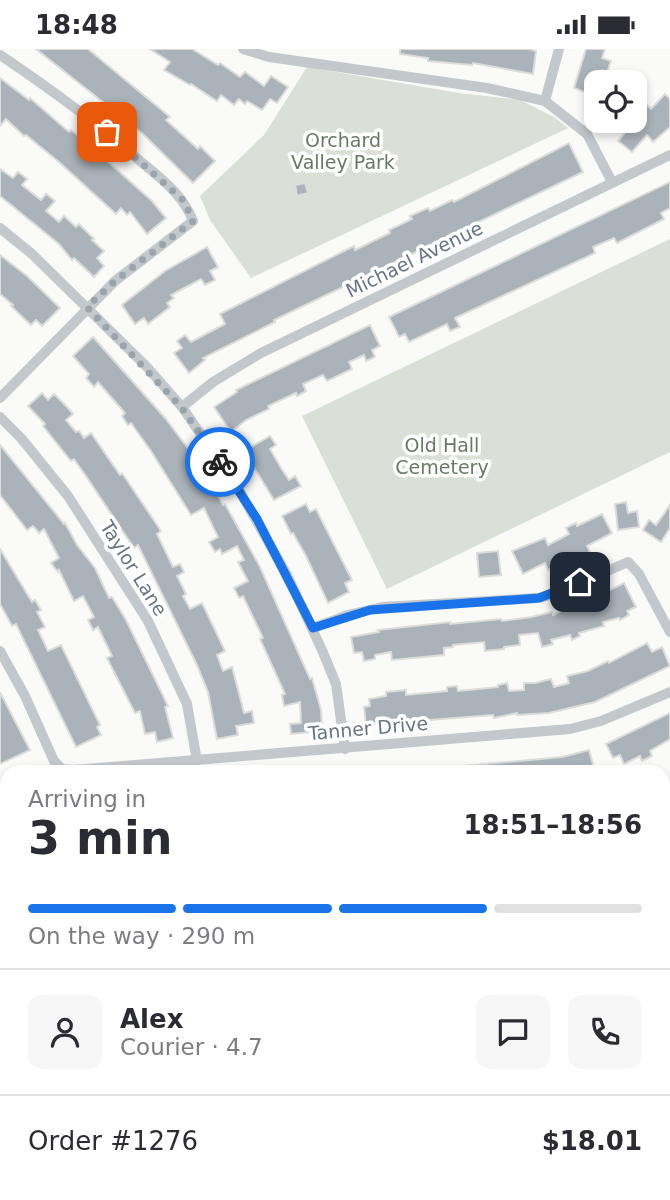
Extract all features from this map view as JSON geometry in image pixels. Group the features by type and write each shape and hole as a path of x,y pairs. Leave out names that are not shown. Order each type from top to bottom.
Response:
{"street":[{"path":"243,49 270,57 487,88 545,101 587,134 612,183"},
{"path":"545,101 559,49"},
{"path":"0,55 107,132 184,201 193,221 115,281 0,398"},
{"name":"Michael Avenue","path":"181,407 213,382 261,353 670,155"},
{"path":"0,228 32,254 87,307 181,407 251,509 313,628 336,684 345,749"},
{"name":"Taylor Lane","path":"0,417 22,439 68,496 148,621 187,704 197,761"},
{"path":"313,628 348,615 382,607 539,598 557,593 628,562 639,574 670,632"},
{"name":"Tanner Drive","path":"0,651 58,765"},
{"name":"Tanner Drive","path":"142,765 570,729 601,721 670,692"}],"green space":[{"name":"Orchard Valley Park","path":"307,67 459,93 520,100 554,117 568,128 251,278 210,220 200,196 264,135"},
{"name":"Old Hall Cemetery","path":"670,239 670,452 387,589 302,416"}],"building":[{"path":"36,49 88,49 170,117 166,120 215,161 193,183 142,133"},
{"path":"150,49 192,49 240,77 245,72 264,86 271,76 288,87 277,103 270,99 262,110 239,99 234,105 221,95 217,101 164,70 170,62"},
{"path":"400,49 536,51 533,74 473,63 428,61 428,58 400,54"},
{"path":"586,49 605,49 602,58 611,61 608,70 584,70 584,92 574,88"},
{"path":"0,78 87,143 152,201 166,218 147,234 130,212 127,215 121,208 116,214 6,119 0,126"},
{"path":"665,94 670,99 670,127 653,142 647,135 632,152 618,141 623,133 647,133 647,105 651,109"},
{"path":"569,143 583,172 274,320 275,322 203,358 205,360 189,373 174,353 182,348 177,341 185,335 191,342 225,324 220,314 354,246 355,250 390,233 389,230 412,219 410,216 428,208 430,211 452,200 454,202"},
{"path":"0,169 13,178 18,172 27,179 22,185 41,200 46,194 55,201 46,211 59,222 64,216 76,227 79,224 94,239 92,240 104,251 97,258 104,266 94,277 74,258 72,260 59,244 0,196"},
{"path":"670,182 670,208 661,213 664,219 617,243 614,238 593,247 595,253 455,318 460,327 450,331 447,324 409,342 405,334 399,337 389,317"},
{"path":"305,183 308,193 297,196 295,185"},
{"path":"207,247 218,267 210,271 215,280 205,285 201,279 171,295 174,298 167,303 170,307 148,324 144,318 135,324 122,305 165,271"},
{"path":"0,255 27,276 60,308 42,326 36,320 31,325 0,294"},
{"path":"370,325 380,346 372,350 375,357 366,361 364,355 349,362 352,369 327,381 323,375 303,384 306,391 268,406 269,409 246,420 231,432 214,407 237,392 236,390"},
{"path":"93,337 165,418 196,459 223,505 225,504 260,567 310,679 312,678 321,710 322,731 291,734 290,724 301,723 300,702 284,706 282,695 285,694 260,639 263,638 243,596 239,598 234,588 248,581 238,562 244,560 237,546 222,554 220,549 215,552 209,542 218,537 204,508 191,515 151,451 131,423 128,425 122,416 125,413 98,382 94,387 86,378 89,374 73,356"},
{"path":"42,393 48,400 54,394 67,407 73,414 66,420 76,432 79,431 84,438 91,433 161,531 157,534 173,567 180,564 184,572 177,576 186,594 183,596 190,609 202,603 225,651 217,655 223,671 232,667 244,713 252,711 254,723 236,726 238,735 217,739 208,692 138,545 134,548 74,459 71,461 43,426 45,424 28,406"},
{"path":"270,436 276,445 270,449 281,468 289,480 295,476 301,486 274,500 244,451"},
{"path":"0,445 65,523 77,545 95,568 109,598 112,597 126,620 168,706 165,707 173,738 157,742 155,732 145,734 140,711 135,713 107,658 112,656 98,627 93,630 88,620 94,617 83,596 74,601 59,570 58,572 51,563 59,558 44,529 39,533 33,526 27,530 0,495"},
{"path":"626,502 628,513 637,511 639,527 618,530 615,504"},
{"path":"306,504 310,512 316,509 352,580 345,583 349,592 328,603 306,556 282,516"},
{"path":"670,505 670,528 661,542 643,530 649,520 656,525"},
{"path":"602,514 612,533 587,546 590,552 548,570 545,563 523,574 512,551 545,538 548,545 569,534 566,528 576,523 577,526"},
{"path":"0,549 32,602 35,600 41,610 37,612 45,627 38,630 48,651 61,645 100,725 97,727 101,735 76,747 16,624 12,626 0,604"},
{"path":"498,551 501,575 479,577 477,553"},
{"path":"624,583 636,607 627,611 629,615 620,620 619,618 603,622 604,626 579,633 580,636 572,640 570,635 551,640 553,644 542,647 538,633 519,635 520,645 504,649 485,651 484,642 453,645 444,648 444,655 392,660 391,652 375,655 375,659 364,661 362,652 354,653 351,637 379,632 378,630 450,622 502,621 552,612 553,615 578,603 607,595 606,592"},
{"path":"647,643 652,652 662,647 670,666 595,702 549,713 366,725 364,707 370,706 369,699 386,696 386,692 406,690 406,695 447,691 447,687 457,686 458,691 498,687 507,683 509,691 524,690 524,683 551,679 554,687 569,683 567,676 588,671 608,661 609,663"},
{"path":"0,692 30,750 0,764"},
{"path":"670,713 670,739 650,751 652,756 642,761 640,756 624,764 620,755 613,758 606,744"},
{"path":"589,750 593,765 478,765 562,757"}],"way so far":[{"path":"107,132 184,201 193,221 115,281 87,307 146,366 181,407 220,462"}],"route":[{"path":"220,462 257,519 313,628 348,615 382,607 539,598 580,582"}]}
